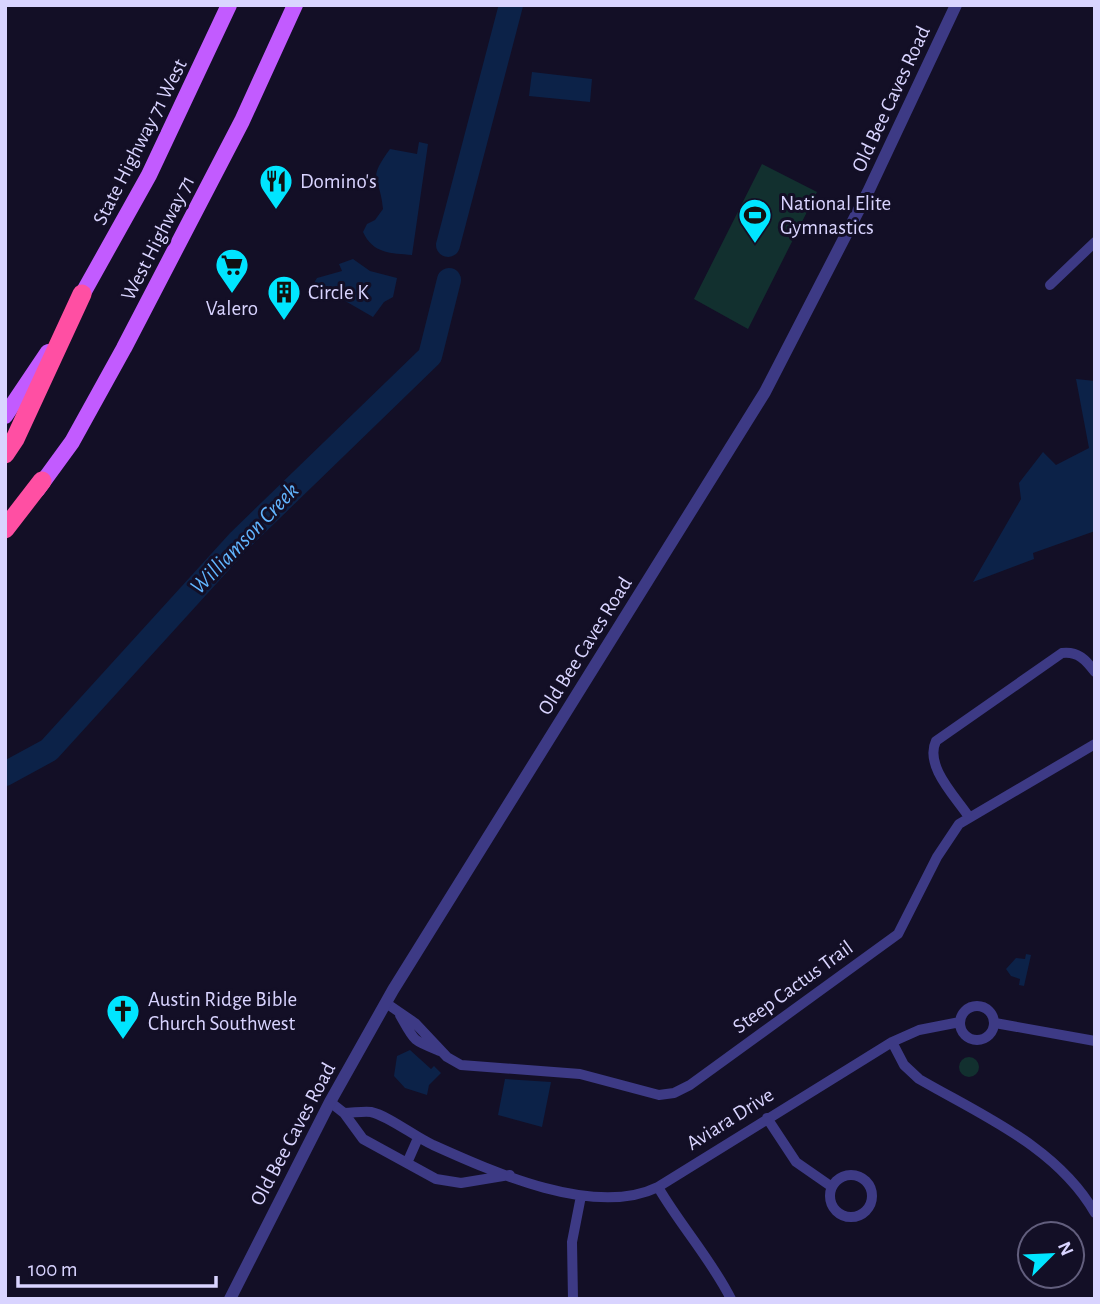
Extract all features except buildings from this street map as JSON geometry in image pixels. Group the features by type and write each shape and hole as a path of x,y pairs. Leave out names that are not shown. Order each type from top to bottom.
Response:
{"highway":[{"path":"5,454 15,439 82,295"},
{"path":"5,529 42,481"}],"main road":[{"name":"State Highway 71 West","path":"5,416 82,295 149,175 229,5"},
{"name":"West Highway 71","path":"5,539 42,481 72,442 124,348 242,121 295,5"}],"street":[{"name":"Old Bee Caves Road","path":"230,1299 330,1102 386,1003 765,392 868,192 956,5"},
{"path":"1050,285 1095,242"},
{"path":"1084,658 1095,650"},
{"path":"969,817 936,767 932,754 936,741 1060,654 1071,653 1084,658 1095,672"},
{"name":"Steep Cactus Trail","path":"386,1003 400,1015 411,1036 423,1046 440,1051 454,1062 472,1067 580,1074 659,1095 682,1090 898,934 946,841 969,817 1095,744"},
{"name":"Aviara Drive","path":"344,1113 372,1112 418,1138 510,1175 581,1196 633,1197 658,1187 892,1042 919,1030 960,1022 967,1009 982,1006 993,1015 995,1023 1095,1041"},
{"path":"960,1022 961,1030 973,1040 988,1037 995,1023"},
{"path":"892,1042 904,1065 919,1079 1054,1162 1079,1188 1095,1213"},
{"name":"Aviara Drive","path":"330,1102 344,1113 363,1139 436,1179 461,1183 510,1175"},
{"path":"767,1118 796,1162 832,1186"},
{"path":"407,1163 418,1138"},
{"path":"851,1175 866,1180 873,1194 869,1209 857,1217 843,1216 832,1207 832,1186 837,1180 851,1175"},
{"path":"658,1187 683,1229 717,1273 731,1299"},
{"path":"573,1299 572,1242 581,1196"}],"green space":[{"name":"National Elite Gymnastics","path":"762,164 817,192 748,329 694,299"},
{"path":"969,1057 976,1060 979,1067 976,1074 969,1077 962,1074 959,1067 962,1060"}],"water":[{"path":"532,72 592,79 590,102 529,96"},
{"path":"419,142 428,144 412,255 383,251 372,245 363,232 367,224 375,220 383,209 376,173 390,149 417,154"},
{"path":"353,259 370,271 397,278 393,297 384,302 373,317 314,283 317,278 342,271 339,264"},
{"path":"1076,379 1095,381 1095,531 1033,553 1034,559 973,582 1021,499 1019,483 1043,452 1056,465 1089,448"},
{"path":"1026,954 1031,955 1024,986 1019,985 1020,979 1011,976 1006,969 1016,958 1025,959"},
{"path":"410,1050 431,1069 434,1066 441,1073 429,1085 427,1095 405,1088 394,1076 397,1056"},
{"path":"505,1079 551,1082 542,1127 498,1115"}],"waterway":[{"name":"Williamson Creek","path":"448,245 511,5"},
{"name":"Williamson Creek","path":"5,774 49,750 239,541 430,356 449,280"}],"place":[{"name":"Domino's","path":"276,211"},
{"name":"National Elite Gymnastics","path":"755,245"},
{"name":"Valero","path":"232,295"},
{"name":"Circle K","path":"284,322"},
{"name":"Austin Ridge Bible Church Southwest","path":"123,1041"}]}
